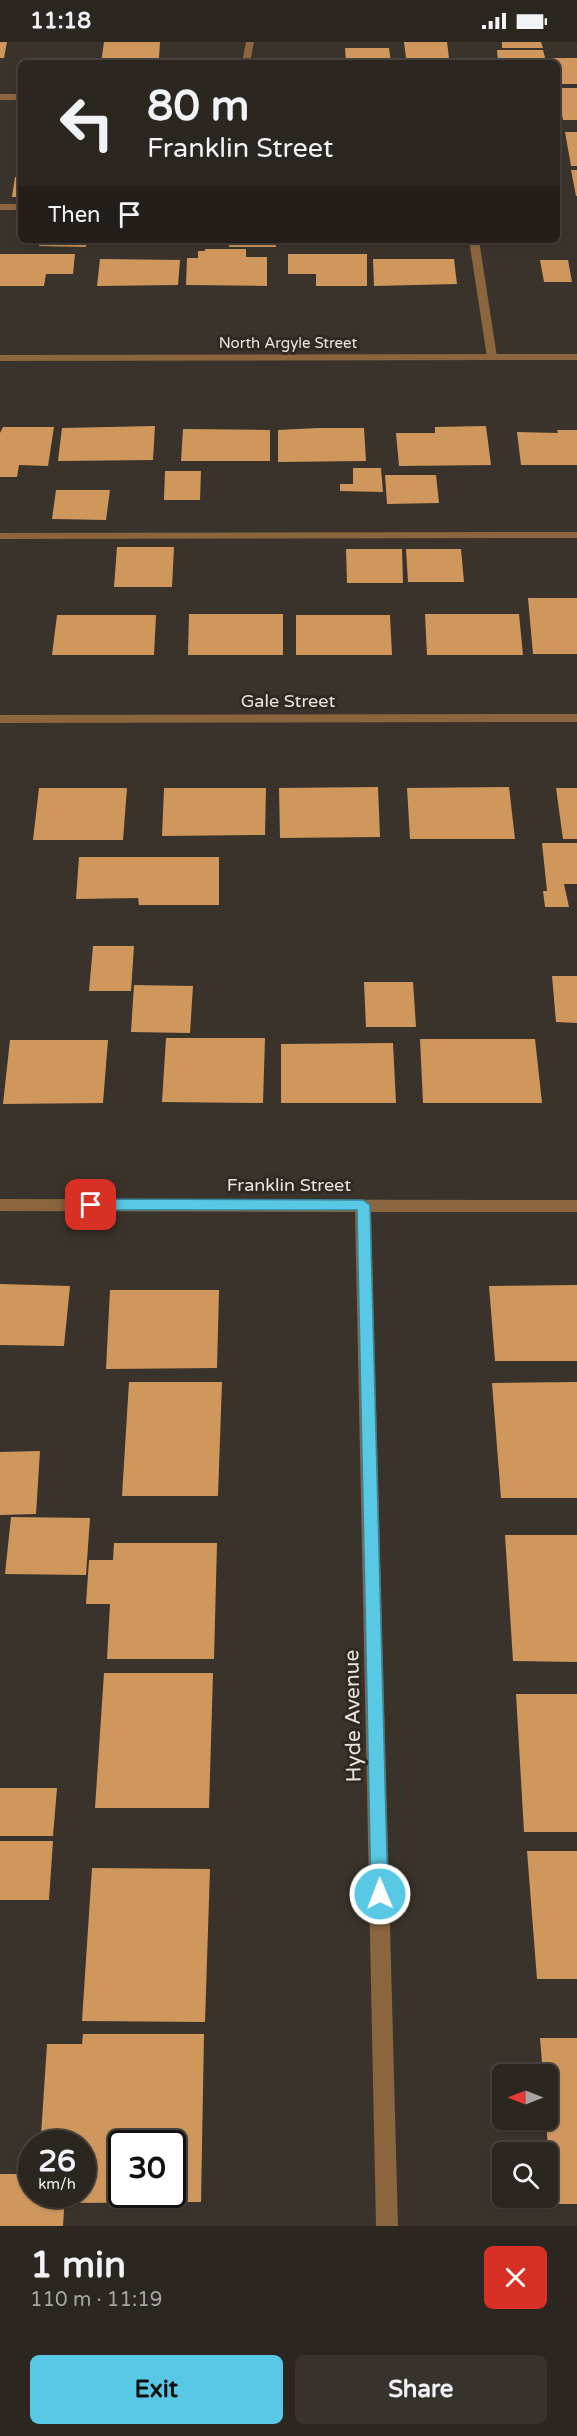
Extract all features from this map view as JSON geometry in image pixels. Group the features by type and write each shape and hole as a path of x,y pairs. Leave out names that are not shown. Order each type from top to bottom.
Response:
{"street":[{"path":"246,60 249,42"},
{"path":"0,97 18,97"},
{"path":"0,207 18,207"},
{"path":"474,243 492,357"},
{"name":"North Argyle Street","path":"0,358 577,357"},
{"path":"0,536 577,536"},
{"name":"Gale Street","path":"0,719 577,718"},
{"name":"Franklin Street","path":"0,1204 577,1206"},
{"name":"Hyde Avenue","path":"363,1205 387,2226"}],"building":[{"path":"0,42 7,42 4,58 0,58"},
{"path":"104,42 160,42 159,58 101,60"},
{"path":"404,42 447,42 449,58 406,58"},
{"path":"502,42 541,42 543,48 502,48"},
{"path":"345,48 389,48 391,60 346,60"},
{"path":"497,50 543,50 546,60 498,60"},
{"path":"552,58 577,58 577,84 560,84 560,60 552,60"},
{"path":"560,88 577,88 577,120 563,120"},
{"path":"565,132 577,132 577,166 571,166"},
{"path":"571,170 577,170 577,196 576,196"},
{"path":"15,177 18,177 18,197 12,197"},
{"path":"40,243 87,243 86,247 39,246"},
{"path":"229,243 275,243 276,247 229,247"},
{"path":"205,249 246,249 246,257 267,257 267,286 186,285 187,258 198,258 198,251 205,251"},
{"path":"0,254 75,254 73,274 46,274 44,286 0,286"},
{"path":"288,254 367,254 367,286 316,286 316,274 288,274"},
{"path":"100,259 180,260 178,285 97,286"},
{"path":"373,259 454,259 457,284 374,286"},
{"path":"540,260 568,260 572,282 544,282"},
{"path":"155,426 153,460 58,461 62,428"},
{"path":"486,426 491,465 399,466 396,433 435,433 435,427"},
{"path":"3,427 54,427 48,466 19,465 17,477 0,477 0,433"},
{"path":"364,428 366,461 278,462 278,430"},
{"path":"183,429 270,430 270,461 181,461"},
{"path":"557,430 577,430 577,465 521,465 517,432 558,433"},
{"path":"353,468 381,468 383,492 340,491 340,484 353,484"},
{"path":"165,471 201,471 200,500 164,500"},
{"path":"385,475 436,475 439,503 387,504"},
{"path":"56,490 110,490 106,520 52,519"},
{"path":"117,547 174,547 172,587 114,587"},
{"path":"346,549 402,549 403,583 347,583"},
{"path":"406,549 461,549 464,582 408,582"},
{"path":"528,598 577,598 577,654 533,654"},
{"path":"189,614 283,614 283,655 188,655"},
{"path":"425,614 519,614 523,655 427,655"},
{"path":"57,615 156,615 154,655 52,655"},
{"path":"296,615 390,615 392,655 296,655"},
{"path":"378,787 380,837 280,838 279,788"},
{"path":"509,787 515,839 410,839 407,788"},
{"path":"39,788 127,788 123,840 33,840"},
{"path":"164,788 266,788 265,835 162,836"},
{"path":"556,788 577,788 577,839 563,839"},
{"path":"542,843 577,843 577,884 564,884 569,907 545,907 543,891 547,891"},
{"path":"79,857 219,857 219,905 139,905 138,898 76,899"},
{"path":"93,946 134,946 131,991 89,991"},
{"path":"552,976 577,976 577,1023 556,1022"},
{"path":"364,982 413,982 416,1027 366,1027"},
{"path":"134,985 193,986 190,1033 131,1032"},
{"path":"166,1038 265,1038 263,1103 162,1102"},
{"path":"420,1039 535,1039 542,1103 423,1103"},
{"path":"10,1040 108,1040 103,1103 3,1104"},
{"path":"393,1043 396,1103 281,1103 281,1044"},
{"path":"0,1284 70,1286 64,1346 0,1345"},
{"path":"577,1285 577,1361 495,1361 489,1286"},
{"path":"110,1290 219,1290 217,1368 106,1369"},
{"path":"129,1382 222,1382 218,1496 122,1496"},
{"path":"577,1382 577,1498 501,1498 492,1383"},
{"path":"40,1451 36,1514 0,1515 0,1452"},
{"path":"11,1517 90,1518 86,1575 5,1574"},
{"path":"505,1535 577,1535 577,1662 513,1661"},
{"path":"114,1543 217,1543 214,1659 107,1659 110,1604 86,1604 89,1560 113,1560"},
{"path":"104,1673 213,1673 209,1808 95,1808"},
{"path":"516,1694 577,1694 577,1832 524,1832"},
{"path":"0,1788 57,1788 53,1836 0,1836"},
{"path":"0,1841 53,1841 49,1900 0,1900"},
{"path":"527,1851 577,1851 577,1979 537,1979"},
{"path":"92,1868 210,1869 205,2022 82,2021"},
{"path":"83,2034 204,2034 201,2202 186,2202 186,2130 108,2130 108,2203 96,2203 96,2130 41,2130 47,2044 82,2044"},
{"path":"540,2038 577,2038 577,2204 558,2204 558,2142 548,2142 547,2130 558,2130 558,2064 542,2064"},
{"path":"0,2174 18,2174 18,2208 64,2208 63,2226 0,2226"}],"route":[{"path":"91,1205 363,1205 380,1894"}]}
